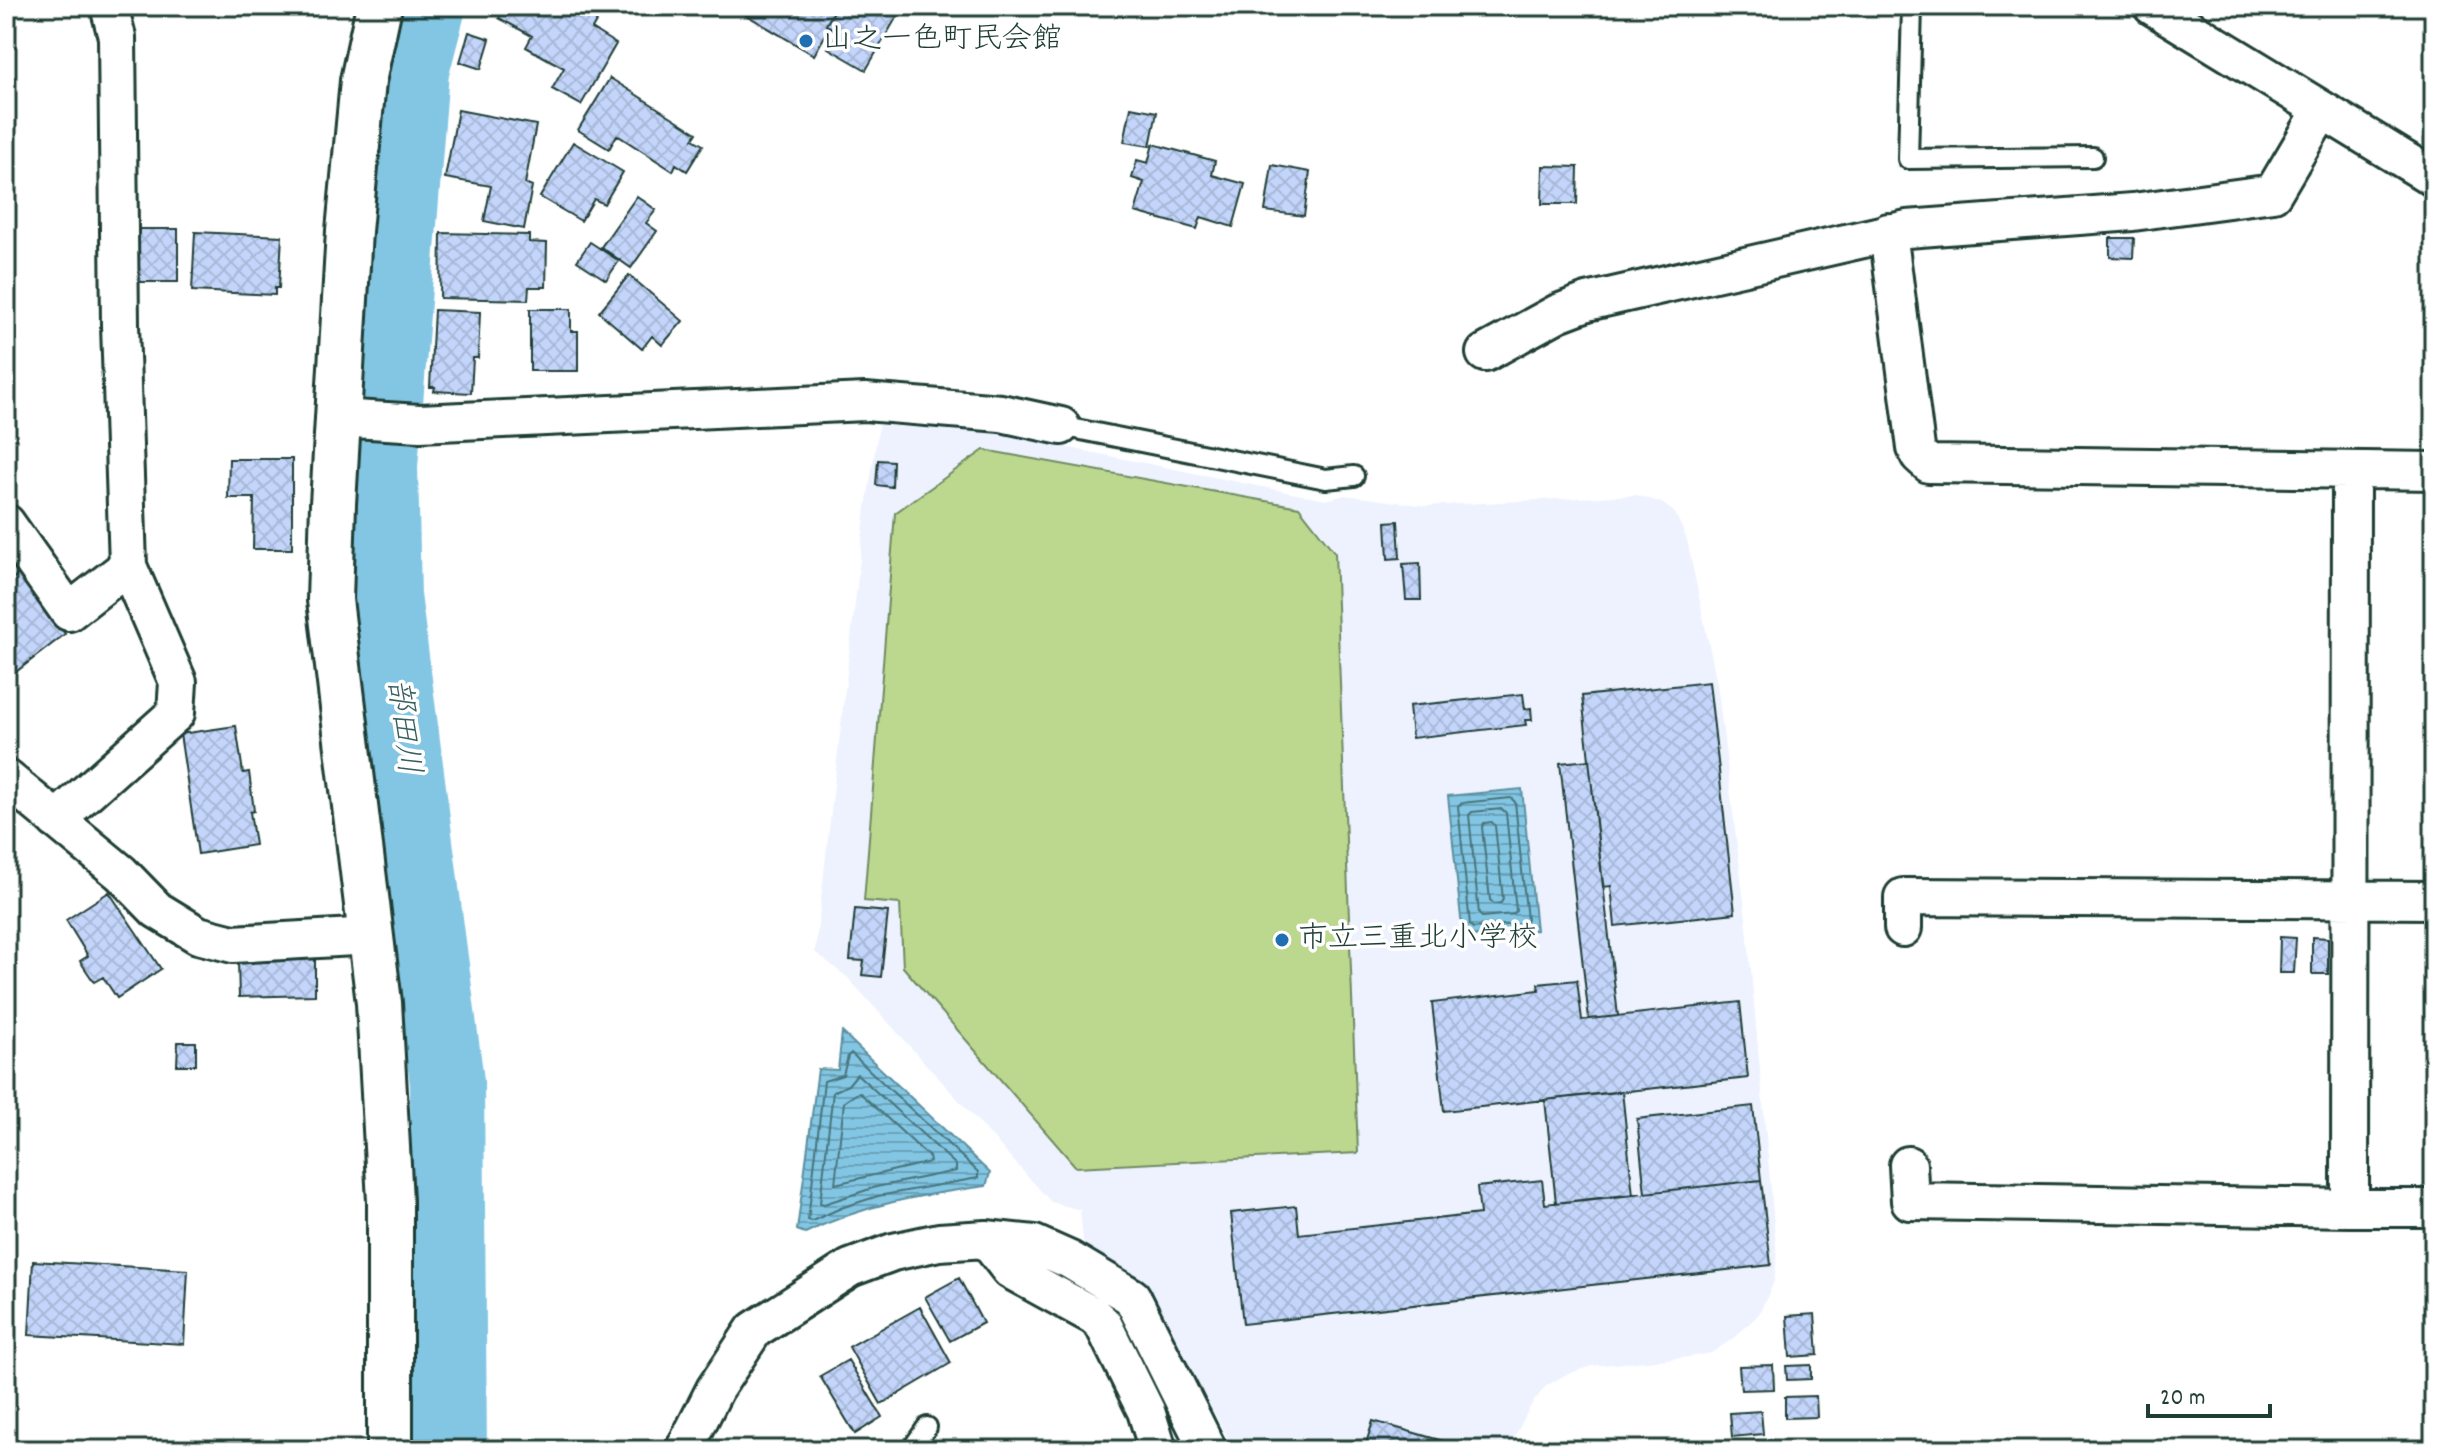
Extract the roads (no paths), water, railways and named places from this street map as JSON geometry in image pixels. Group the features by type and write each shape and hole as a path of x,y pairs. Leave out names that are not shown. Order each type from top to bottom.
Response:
{"street":[{"path":"56,820 176,713 178,682 128,566 120,325 117,37 109,6"},
{"path":"379,6 363,81 349,419 330,600 379,1003 390,1201 390,1450"},
{"path":"2152,6 2434,178"},
{"path":"1485,353 1558,313 1587,302 1888,232 2133,212 2273,193 2322,110"},
{"path":"1888,232 1916,448 1929,464 2434,471"},
{"path":"349,419 420,423 865,402 1001,413 1061,426"},
{"path":"2350,1208 2351,470"},
{"path":"6,523 69,612 128,566"},
{"path":"6,778 121,873 157,910 198,935 233,944 372,936"},
{"path":"1903,928 1903,897 2434,900"},
{"path":"1908,1165 1910,1201 2434,1208"},
{"path":"684,1450 715,1389 754,1330 850,1268 893,1252 939,1242 986,1239 1034,1244 1070,1260 1132,1297 1208,1450"},
{"path":"986,1239 1010,1270 1103,1324 1146,1411 1158,1450"}],"lane":[{"path":"1912,6 1908,159 2093,157"},
{"path":"1061,426 1326,479 1354,476"},
{"path":"911,1450 927,1427"}],"water":[{"path":"1522,789 1536,930 1463,937 1448,796"},
{"path":"842,1032 990,1173 986,1186 893,1202 805,1233 797,1230 818,1069 838,1070"}],"waterway":[{"name":"部田川","path":"429,6 412,71 381,466 384,596 447,1082 450,1450"}],"place":[{"name":"山之一色町民会館","path":"806,41"},
{"name":"市立三重北小学校","path":"1282,940"}]}
